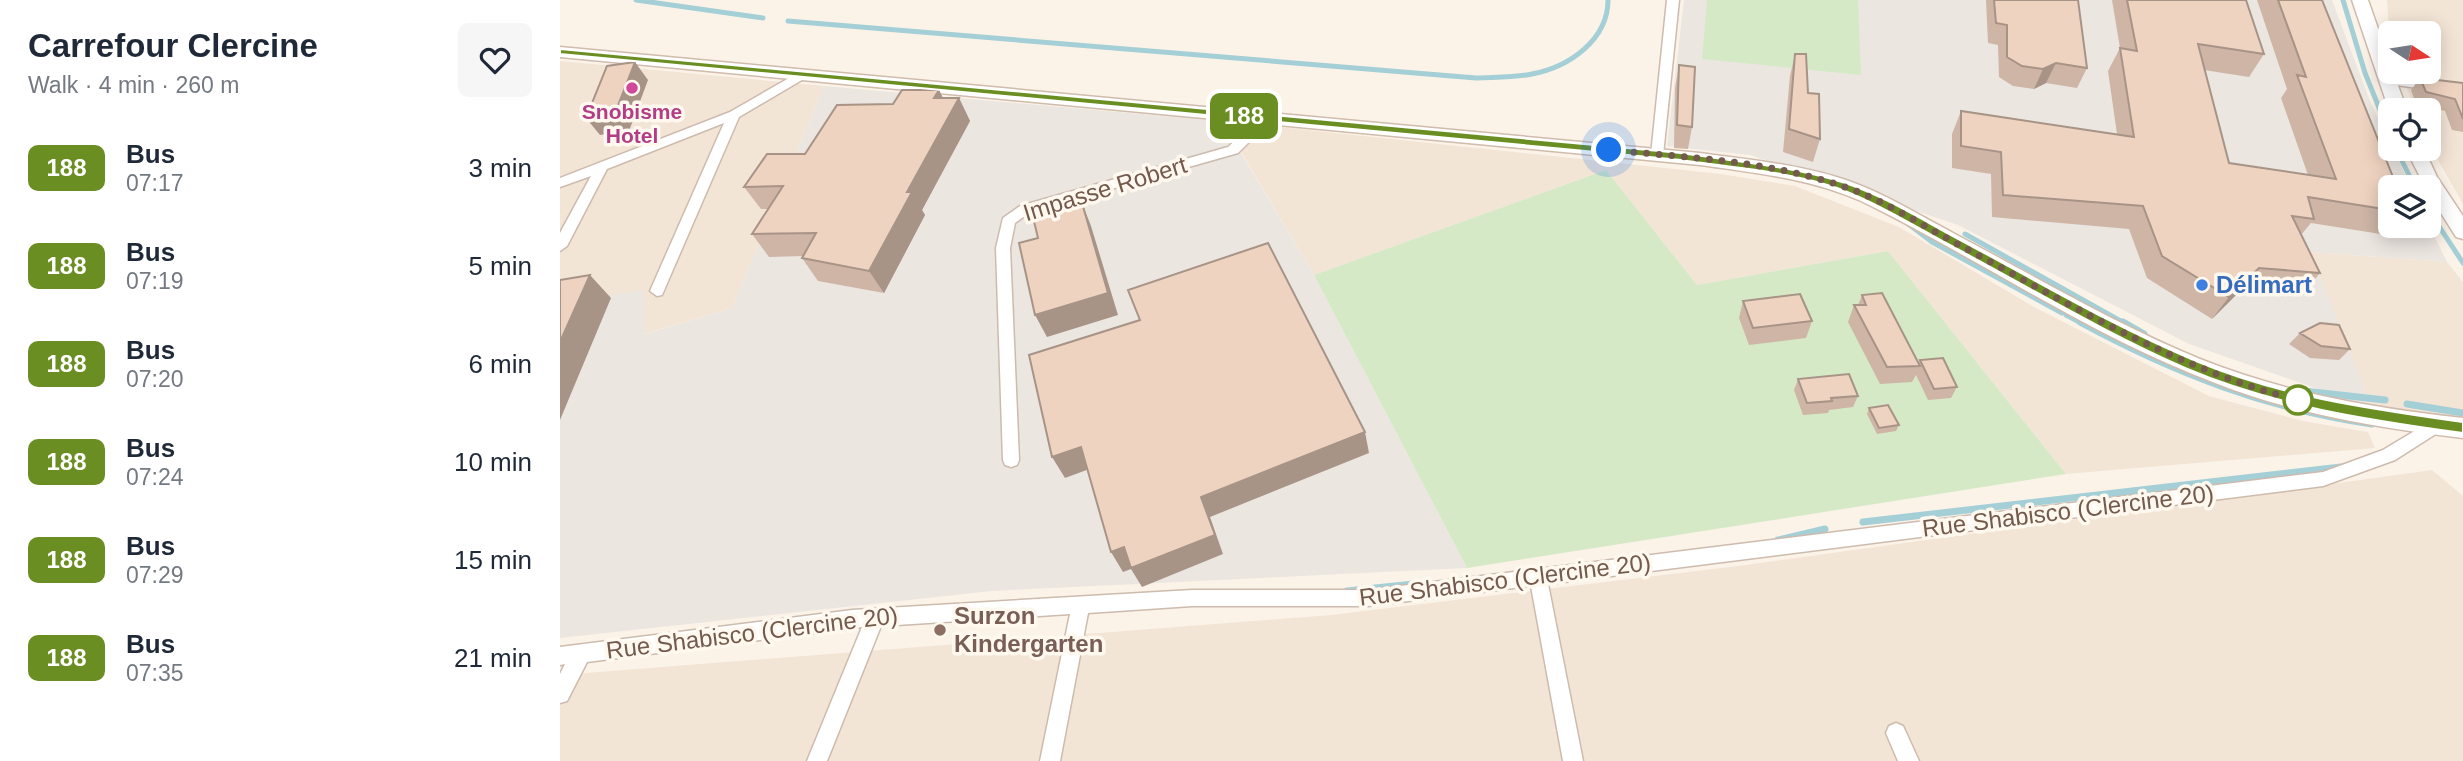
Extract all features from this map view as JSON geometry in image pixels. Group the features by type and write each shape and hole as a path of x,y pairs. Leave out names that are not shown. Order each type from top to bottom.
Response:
{"street":[{"path":"1657,155 1673,0"},
{"path":"2360,0 2378,57"},
{"path":"560,52 1657,155 1758,167 1840,185 1893,209 2123,332 2191,365 2286,397 2343,411 2463,428"},
{"path":"560,183 734,115 803,74"},
{"path":"2420,84 2463,90"},
{"path":"657,291 734,115"},
{"name":"Impasse Robert","path":"1011,460 1003,248 1007,221 1025,209 1233,150 1244,139 1255,117"},
{"path":"2421,161 2428,177 2463,232"},
{"path":"560,246 603,165"},
{"name":"Rue Shabisco (Clercine 20)","path":"560,656 875,618 1081,603 1192,598 1368,598 2323,480 2389,455 2436,425"},
{"path":"1538,577 1573,761"},
{"path":"1050,761 1081,603"},
{"path":"817,761 875,618"},
{"path":"560,694 581,653"},
{"path":"1896,733 1909,761"}],"shaded area":[{"path":"1684,0 2332,0 2378,118 2378,161 2399,161 2405,175 2378,175 2378,238 2435,238 2447,262 2311,252 2372,408 2189,344 1958,225 1750,155 1667,146"},
{"path":"2387,0 2463,0 2463,204 2439,161 2441,161 2441,98 2411,98 2405,84 2441,84 2441,21 2388,21"},
{"path":"560,61 824,86 732,308 644,334 560,302"},
{"path":"824,86 1243,123 1234,141 1314,275 1467,568 992,591 560,638 560,302 644,290 645,334 732,308"},
{"path":"1243,123 1721,174 1795,186 1899,227 2034,307 2209,396 2303,421 2368,432 2375,448 2066,474 1888,251 1697,285 1606,170 1314,275 1234,140"},
{"path":"2310,252 2447,262 2463,282 2463,417 2372,408"},
{"path":"2432,470 2463,496 2463,761 560,761 560,675 1331,615 1738,566"}],"green space":[{"path":"1707,0 1858,0 1861,75 1702,59"},
{"path":"1606,170 1697,285 1888,251 2066,474 1467,568 1314,275"}],"building":[{"path":"1994,0 2078,0 2087,68 2056,63 2043,69 2022,66 2007,57 2007,25 1996,23"},
{"path":"2127,0 2246,0 2264,54 2198,44 2229,163 2336,179 2297,75 2306,77 2278,0 2322,0 2378,140 2378,161 2387,161 2392,175 2378,175 2378,208 2308,197 2314,219 2292,216 2320,273 2259,268 2229,297 2162,256 2143,206 2003,195 2001,152 1961,146 1961,111 2134,137 2120,48 2137,51"},
{"path":"1795,54 1806,54 1808,93 1819,94 1820,139 1789,129"},
{"path":"635,62 615,113 586,118 607,66"},
{"path":"1679,65 1695,67 1692,127 1677,125"},
{"path":"2441,80 2463,83 2463,119 2455,99 2426,92 2423,84 2441,84"},
{"path":"902,90 939,90 934,98 959,98 907,192 912,192 869,271 802,258 816,233 752,234 783,186 744,187 767,154 805,154 837,105 893,104"},
{"path":"1082,203 1108,293 1035,315 1019,243 1038,238 1033,217"},
{"path":"1268,243 1365,432 1201,497 1215,535 1131,568 1124,547 1111,552 1081,447 1052,457 1029,355 1140,320 1128,290"},
{"path":"590,275 560,342 560,280"},
{"path":"1882,293 1920,366 1887,367 1854,305 1866,305 1862,295"},
{"path":"1800,294 1812,321 1753,328 1743,301"},
{"path":"2320,323 2339,325 2350,349 2321,346 2300,333"},
{"path":"1943,358 1957,387 1934,389 1920,360"},
{"path":"1849,374 1858,396 1831,398 1832,401 1807,403 1798,379"},
{"path":"1888,405 1899,425 1879,428 1869,408"}],"waterway":[{"path":"636,0 763,18"},
{"path":"788,21 1476,78 1532,74 1572,58 1594,39 1606,14 1608,0"},
{"path":"2343,0 2365,73 2378,105"},
{"path":"2402,161 2409,175"},
{"path":"1907,223 1932,242 2062,313"},
{"path":"2441,229 2463,263"},
{"path":"1965,234 2126,324"},
{"path":"2066,315 2083,324"},
{"path":"2080,322 2150,357 2221,386 2295,409 2372,424"},
{"path":"2123,322 2144,334"},
{"path":"2295,390 2385,400"},
{"path":"2407,404 2463,413"},
{"path":"1863,522 2341,467"},
{"path":"1778,540 1825,529"},
{"path":"1347,591 1423,583"}],"bus line":[{"name":"188","path":"560,52 1681,157 1793,173 1840,185 1893,209 2123,332 2191,365 2256,388 2343,411 2463,428"}],"place":[{"name":"Snobisme Hotel","path":"632,88"},
{"name":"Délimart","path":"2202,285"},
{"name":"Surzon Kindergarten","path":"940,630"}],"route":[{"path":"1609,150 1758,167 1840,185 1893,209 2123,332 2191,365 2305,402 2298,400"}]}
